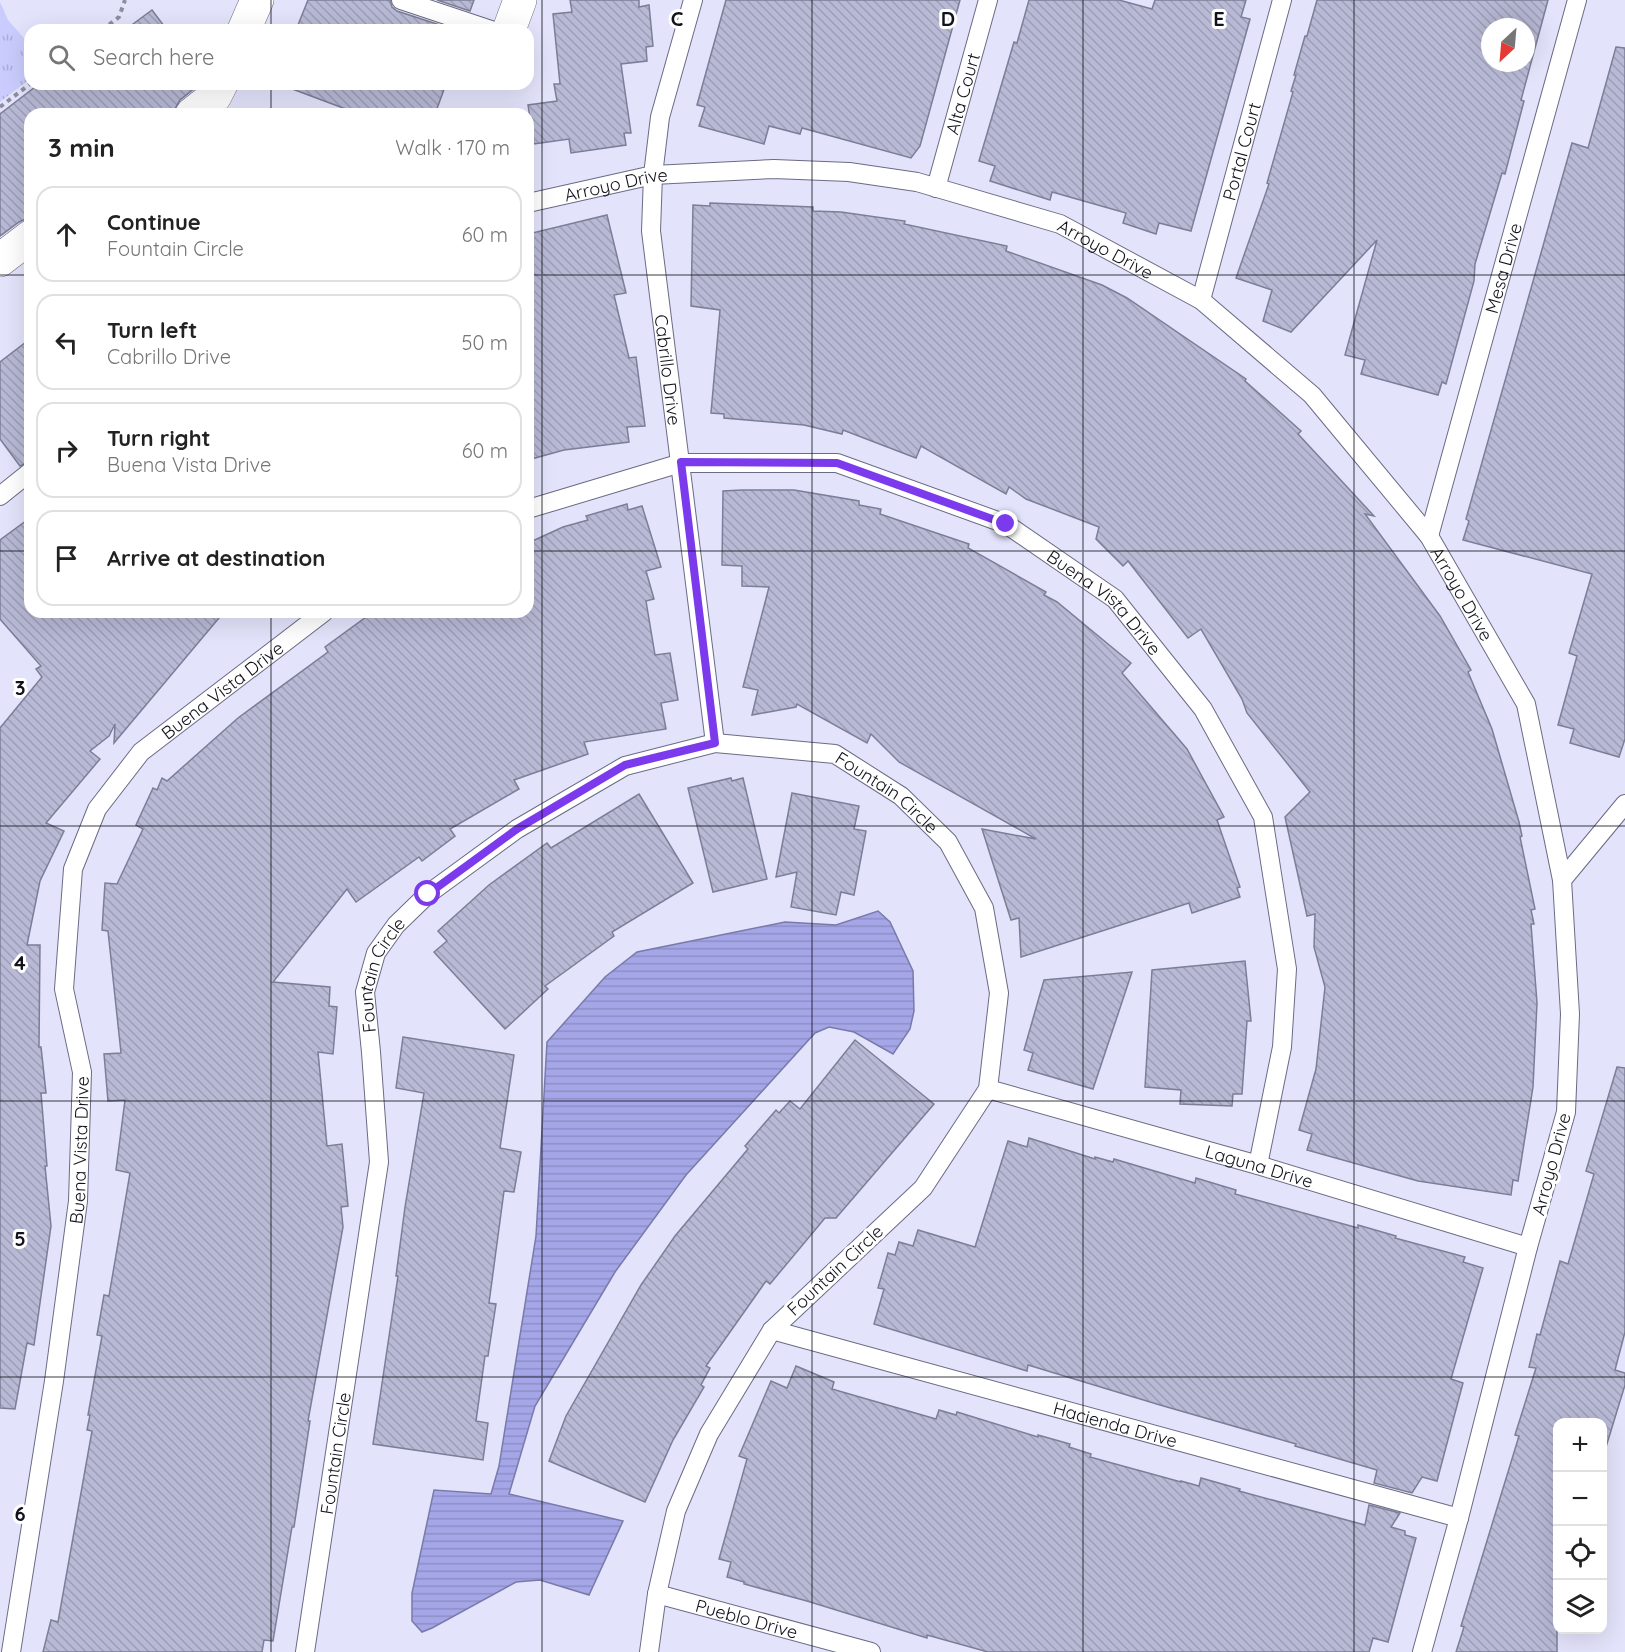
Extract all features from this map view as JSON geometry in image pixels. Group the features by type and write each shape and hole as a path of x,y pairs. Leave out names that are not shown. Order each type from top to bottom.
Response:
{"street":[{"path":"247,24 257,0"},
{"path":"511,24 520,0"},
{"path":"200,108 215,96 218,90"},
{"path":"0,260 24,242"}],"lane":[{"path":"401,0 473,24"},
{"name":"Cabrillo Drive","path":"693,0 660,117 653,175 651,231 715,743"},
{"name":"Alta Court","path":"936,188 988,0"},
{"name":"Portal Court","path":"1201,300 1282,0"},
{"name":"Mesa Drive","path":"1429,536 1577,0"},
{"name":"Arroyo Drive","path":"534,202 653,175 774,169 849,172 916,182 1060,224 1201,300 1312,395 1429,536 1526,704 1562,880 1570,1014 1566,1113 1528,1246 1460,1518 1422,1652"},
{"name":"Buena Vista Drive","path":"534,507 681,462 837,463 1006,524 1115,599 1203,709 1263,817 1287,969 1282,1047 1258,1165"},
{"path":"0,496 24,477"},
{"name":"Buena Vista Drive","path":"11,1652 54,1381 78,1201 82,1072 64,989 73,869 97,809 141,752 316,618"},
{"name":"Fountain Circle","path":"304,1652 379,1162 365,992 376,953 396,925 428,894 517,829 625,765 715,743 835,754 901,796 948,843 984,908 999,993 988,1089 923,1188 772,1330 709,1434 676,1511 657,1594 649,1652"},
{"path":"1562,880 1625,804"},
{"name":"Laguna Drive","path":"988,1089 1258,1165 1528,1246"},
{"name":"Hacienda Drive","path":"772,1330 1460,1518"},
{"name":"Pueblo Drive","path":"657,1594 871,1652"}],"path":[{"path":"110,24 119,17 125,0"},
{"path":"0,107 24,89"}],"green space":[{"path":"0,2 8,20 24,38 24,84 0,102"}],"shaded area":[{"path":"878,911 890,922 913,971 914,1011 910,1029 893,1054 854,1032 829,1027 815,1033 686,1175 615,1272 535,1406 509,1494 623,1521 589,1595 540,1580 516,1582 422,1632 412,1621 412,1593 434,1490 491,1494 499,1466 536,1236 547,1042 605,977 637,952 785,922 836,925"}],"building":[{"path":"308,0 390,0 392,7 397,11 437,24 298,24"},
{"path":"437,0 474,0 470,11"},
{"path":"570,0 639,0 639,7 649,5 653,46 646,47 647,61 621,64 631,133 624,133 626,145 571,153 569,139 534,144 534,108 528,108 528,105 557,101 554,84 560,84 553,14 572,12"},
{"path":"726,0 960,0 920,146 911,158 802,128 800,134 769,126 764,144 699,126 705,107 697,105"},
{"path":"1029,0 1119,0 1152,9 1155,0 1246,0 1241,17 1250,19 1191,231 1159,223 1156,234 1123,223 1126,213 1052,192 1050,200 990,181 995,166 979,161 1014,42 1017,43"},
{"path":"1317,0 1548,0 1535,48 1535,18 1481,18 1481,72 1529,72 1521,100 1524,101 1505,174 1502,173 1475,264 1474,281 1446,384 1442,382 1438,395 1361,374 1365,360 1345,355 1377,240 1291,332 1263,321 1272,290 1236,278 1269,184 1267,183 1293,92 1291,91 1296,75 1294,75 1305,36 1307,36"},
{"path":"152,10 162,24 133,24"},
{"path":"1616,47 1625,48 1625,739 1619,757 1570,743 1574,729 1558,725 1577,656 1569,653 1592,574 1463,540 1469,521 1466,519 1572,143 1588,148"},
{"path":"31,90 192,90 180,100 175,108 24,108 24,220 0,236 0,114"},
{"path":"295,90 444,90 437,108 343,108"},
{"path":"710,203 813,207 813,211 841,212 905,221 904,224 1007,246 1006,251 1102,285 1127,298 1246,379 1245,381 1301,431 1298,434 1374,516 1365,514 1440,616 1471,670 1468,672 1492,729 1522,836 1520,837 1535,909 1531,910 1534,924 1531,924 1537,1003 1533,1087 1518,1181 1513,1180 1511,1195 1418,1181 1307,1150 1312,1134 1299,1130 1316,1069 1325,987 1314,947 1315,914 1307,916 1285,817 1310,792 1247,713 1242,699 1201,629 1188,638 1128,561 1123,566 1096,539 1099,527 1026,499 1009,487 1006,494 921,446 916,458 843,430 842,434 804,425 724,418 724,414 711,413 720,310 691,306 693,205 710,206"},
{"path":"607,215 626,293 614,295 629,358 636,357 645,426 627,427 629,442 564,450 534,458 534,233"},
{"path":"24,344 24,464 20,466 0,439 0,362"},
{"path":"794,490 859,501 859,505 881,509 880,514 969,544 968,548 1046,592 1044,595 1057,602 1131,663 1122,673 1187,749 1224,817 1217,820 1240,887 1237,888 1240,897 1192,913 1189,903 1021,957 1019,918 1011,920 982,829 1036,839 899,762 871,734 867,743 797,704 796,707 752,715 758,690 743,687 769,587 742,586 742,566 722,565 723,491"},
{"path":"627,504 628,510 642,506 661,567 646,571 654,599 646,601 655,655 670,653 678,700 661,703 666,729 584,742 588,754 514,780 519,789 450,829 455,836 422,861 419,857 356,902 347,889 273,982 330,987 329,1006 337,1007 333,1054 318,1052 327,1146 342,1144 348,1206 341,1207 343,1227 308,1421 310,1421 294,1527 292,1527 273,1641 264,1640 262,1652 43,1652 51,1620 58,1622 92,1431 87,1430 90,1415 88,1415 102,1336 97,1335 104,1295 109,1296 130,1173 116,1170 125,1100 108,1101 104,1054 121,1053 108,931 102,930 105,883 117,884 143,829 136,825 153,788 157,790 162,778 167,781 238,718 328,652 325,647 365,618 534,618 534,540 563,527 588,520 586,516"},
{"path":"24,522 24,618 219,618 114,743 115,724 109,736 90,751 100,759 46,823 64,831 40,881 27,945 40,945 39,1047 41,1047 46,1093 41,1093 51,1226 34,1345 27,1343 15,1409 0,1408 0,728 42,677 36,669 41,666 0,619 0,540"},
{"path":"731,778 732,781 743,778 767,879 713,892 688,788"},
{"path":"792,793 859,806 854,829 866,831 854,895 841,892 836,915 791,907 797,872 776,877"},
{"path":"639,794 693,883 612,932 614,936 545,986 548,989 505,1029 434,952 447,941 438,931 489,885 547,843 551,848"},
{"path":"1245,961 1251,1021 1247,1021 1242,1094 1233,1094 1232,1106 1180,1104 1181,1090 1145,1087 1152,970"},
{"path":"1132,972 1093,1089 1028,1070 1033,1053 1024,1050 1044,980"},
{"path":"403,1037 514,1055 500,1148 521,1152 514,1192 504,1191 489,1303 496,1304 488,1356 485,1356 476,1421 488,1423 483,1460 373,1444 398,1276 396,1276 405,1207 424,1093 396,1088"},
{"path":"855,1040 934,1104 836,1218 825,1218 770,1284 766,1281 706,1366 710,1368 701,1385 704,1387 673,1440 645,1502 549,1461 566,1416 641,1285 675,1236 748,1149 745,1146 776,1110 779,1113 790,1101 800,1109"},
{"path":"1617,1067 1625,1068 1625,1332 1615,1370 1625,1373 1625,1385 1607,1444 1607,1418 1553,1418 1553,1634 1557,1634 1557,1652 1456,1652 1464,1627 1461,1626 1519,1436 1515,1435 1536,1368 1529,1367 1537,1334 1540,1335 1560,1261 1568,1264 1594,1174 1586,1171"},
{"path":"1029,1138 1095,1159 1095,1157 1113,1162 1114,1159 1195,1183 1196,1178 1236,1190 1235,1194 1358,1228 1358,1225 1396,1236 1395,1238 1465,1257 1463,1262 1483,1268 1451,1379 1463,1383 1437,1481 1422,1477 1412,1493 1374,1483 1377,1470 1295,1446 1296,1444 1028,1365 1027,1371 874,1324 884,1289 878,1288 888,1253 895,1255 899,1242 913,1246 918,1230 975,1247 1008,1141 1027,1147"},
{"path":"796,1366 834,1382 832,1389 936,1419 939,1410 956,1415 957,1412 1038,1437 1038,1435 1070,1444 1069,1447 1091,1454 1090,1457 1181,1482 1199,1486 1201,1478 1240,1489 1239,1491 1365,1525 1369,1505 1400,1513 1391,1527 1405,1531 1405,1535 1416,1538 1388,1642 1373,1638 1369,1652 988,1652 927,1635 927,1638 727,1577 731,1562 719,1559 747,1459 739,1456 771,1381 787,1388"}],"route":[{"path":"428,894 517,829 625,765 715,743 681,462 837,463 1006,524"}]}
